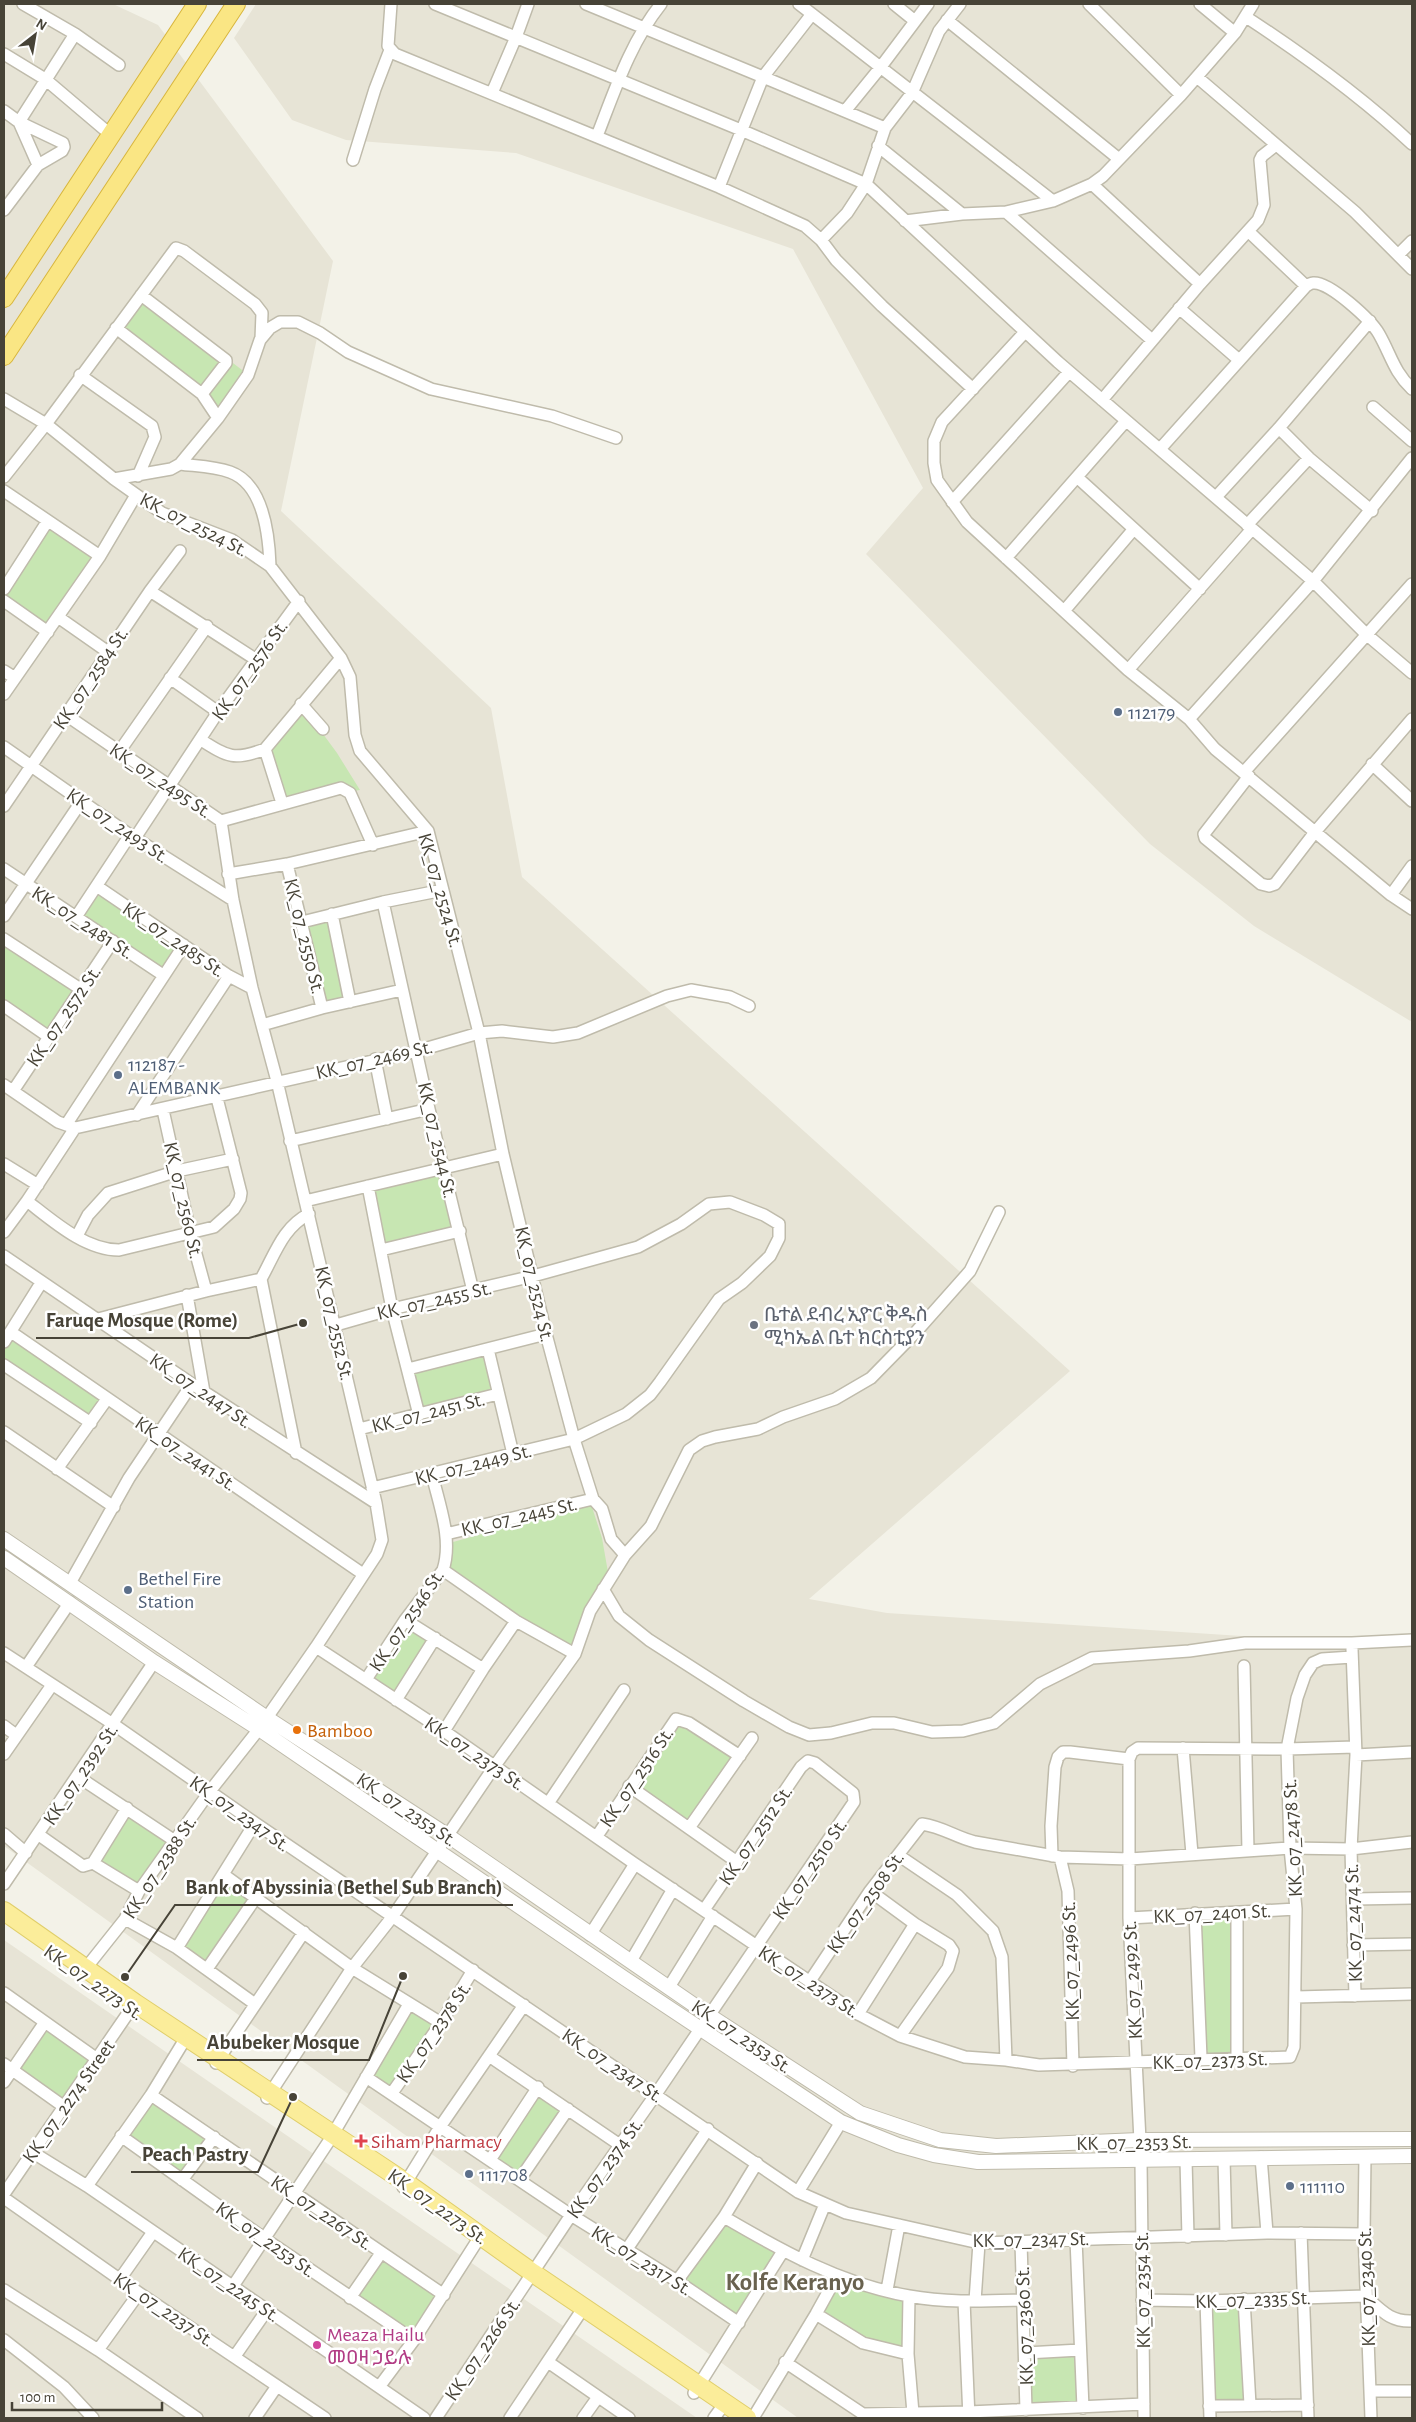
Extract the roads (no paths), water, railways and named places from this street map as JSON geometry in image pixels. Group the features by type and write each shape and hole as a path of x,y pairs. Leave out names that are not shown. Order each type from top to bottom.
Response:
{"highway":[{"path":"4,298 197,4"},
{"path":"4,356 233,8"}],"main road":[{"name":"KK_07_2273 St.","path":"4,1911 133,2006 403,2186 696,2390 722,2412 747,2418"},
{"name":"KK_07_2273 St.","path":"4,1918 84,1971"}],"street":[{"path":"23,4 74,34 119,65"},
{"path":"353,160 375,89 390,50 388,46 391,4"},
{"path":"435,4 741,130 866,184 1069,372 1125,422 1160,448 1313,581 1366,634 1412,672"},
{"path":"492,93 516,38 528,4"},
{"path":"586,4 643,26 885,128"},
{"path":"597,136 618,80 643,26 660,4"},
{"path":"800,4 1053,201"},
{"path":"894,4 915,21"},
{"path":"845,111 928,4"},
{"path":"821,240 847,213 866,184 885,128 912,93 946,20 960,4"},
{"path":"1089,4 1181,95"},
{"path":"1200,4 1235,33"},
{"path":"905,221 962,214 1006,212 1053,201 1092,184 1181,95 1235,33 1253,4"},
{"path":"719,187 763,77 812,14"},
{"path":"1246,17 1322,70 1383,116 1412,144"},
{"path":"946,20 1119,159"},
{"path":"19,122 44,79 74,34"},
{"path":"390,50 719,187 805,226 821,240 836,260 882,306 973,389"},
{"path":"4,54 44,79 111,135"},
{"path":"1197,77 1355,212 1412,269"},
{"path":"4,111 19,122 62,143 64,147 62,151 38,165 4,210"},
{"path":"19,122 38,165"},
{"path":"1102,400 1179,308 1258,220 1264,205 1260,160 1276,144"},
{"path":"878,146 962,214"},
{"path":"1092,184 1200,284"},
{"path":"1006,212 1152,340"},
{"path":"1248,231 1306,286"},
{"path":"1398,255 1412,241"},
{"path":"5,471 46,424 80,375 176,248 184,251 255,304 262,313 260,340 248,375 218,418 180,464 171,469 114,479"},
{"path":"1160,448 1306,286 1314,283 1326,286 1370,321 1379,333 1400,377 1412,389"},
{"path":"141,295 226,360 226,364 202,394"},
{"path":"1179,308 1239,360"},
{"path":"1216,497 1279,428 1370,321"},
{"path":"260,340 270,328 280,322 298,322 320,333 348,352 431,389 552,416 616,438"},
{"path":"116,328 202,394 218,418"},
{"path":"1025,332 942,422 934,441 934,463 937,480 967,522 1128,670 1188,719 1215,749 1391,895 1412,908"},
{"path":"952,502 1069,372"},
{"path":"80,375 152,426 155,437 138,476"},
{"name":"KK_07_2524 St.","path":"4,399 46,424 114,479 162,513 232,540 270,566 299,601 341,658 350,677 355,735 360,751 428,831 479,1033 503,1154 546,1334 574,1439 593,1499 602,1509 611,1539 625,1555"},
{"path":"1373,407 1412,441"},
{"path":"1006,558 1078,478 1125,422"},
{"path":"1279,428 1309,458 1372,511"},
{"path":"1128,670 1200,589 1309,458"},
{"path":"1188,719 1313,581 1372,511 1412,458"},
{"path":"180,464 230,472 242,479 262,508 269,534 270,566"},
{"path":"1078,478 1200,589"},
{"path":"4,490 100,556"},
{"path":"4,694 100,556 136,495"},
{"path":"4,589 48,522"},
{"path":"1064,611 1133,530"},
{"name":"KK_07_2584 St.","path":"4,806 30,765 150,591 180,552"},
{"path":"1412,584 1379,623 1366,634 1247,774 1207,828 1204,834 1205,838 1261,884 1269,886 1276,884 1315,832 1412,719"},
{"path":"150,591 207,626 255,659"},
{"path":"4,601 48,632"},
{"name":"KK_07_2576 St.","path":"76,917 170,786 255,659 299,601"},
{"path":"58,617 108,652"},
{"path":"119,752 207,626"},
{"path":"282,803 265,749 341,658"},
{"path":"4,671 14,678"},
{"path":"170,678 218,712"},
{"path":"302,704 323,730"},
{"name":"KK_07_2495 St.","path":"66,715 221,821 282,803 345,789 350,793 373,845"},
{"name":"KK_07_2576 St.","path":"201,740 228,756 247,756 265,749"},
{"name":"KK_07_2493 St.","path":"4,747 80,802 233,900"},
{"path":"1372,764 1412,801"},
{"path":"4,916 80,802"},
{"name":"KK_07_2552 St.","path":"221,821 228,874 252,988 278,1081 290,1141 336,1325 376,1503 382,1540 377,1554 263,1723"},
{"path":"228,874 287,864 428,831"},
{"name":"KK_07_2550 St.","path":"287,864 322,1008"},
{"path":"1391,895 1412,866"},
{"name":"KK_07_2481 St.","path":"4,869 163,975"},
{"name":"KK_07_2485 St.","path":"98,887 229,976 252,988"},
{"path":"302,922 383,902 443,890"},
{"name":"KK_07_2544 St.","path":"383,902 429,1109 474,1291"},
{"path":"332,914 350,1002"},
{"path":"4,939 82,990"},
{"name":"KK_07_2572 St.","path":"8,1088 49,1037 113,941"},
{"path":"4,1232 38,1185 163,975 184,945"},
{"path":"137,1115 229,976"},
{"path":"262,1025 322,1008 402,990"},
{"name":"KK_07_2469 St.","path":"71,1127 216,1098 278,1081 417,1051 479,1033 502,1031 552,1037 578,1033 667,996 692,990 730,998 749,1006"},
{"path":"4,1006 49,1037"},
{"path":"375,1059 387,1118"},
{"path":"8,1088 58,1122 71,1127"},
{"path":"27,1201 94,1247 119,1250 214,1227 225,1218 240,1199 241,1193 216,1098"},
{"path":"290,1141 429,1109"},
{"name":"KK_07_2560 St.","path":"163,1110 190,1232 206,1291"},
{"path":"305,1201 503,1154"},
{"path":"77,1236 88,1215 108,1193 176,1171 233,1159"},
{"path":"4,1164 38,1185"},
{"path":"368,1186 392,1309 418,1415"},
{"name":"KK_07_2455 St.","path":"336,1325 392,1309 533,1276 638,1247 681,1224 709,1204 730,1202 764,1215 779,1224 779,1238 770,1256 742,1283 719,1299 650,1395 626,1414 574,1439"},
{"path":"268,2097 352,1968 393,1916 494,1767 575,1654 590,1611 625,1555 651,1526 689,1450 702,1441 758,1429 783,1417 834,1399 870,1378 915,1333 970,1271 998,1212"},
{"path":"296,1453 261,1279 280,1246 283,1236 295,1221 309,1214"},
{"path":"381,1250 460,1231"},
{"name":"KK_07_2447 St.","path":"4,1256 204,1392 376,1503"},
{"path":"98,1319 261,1279"},
{"path":"4,1342 42,1283"},
{"path":"187,1296 204,1392"},
{"name":"KK_07_2441 St.","path":"11,1332 363,1574"},
{"path":"408,1368 546,1334"},
{"path":"488,1349 513,1454"},
{"path":"4,1365 91,1422"},
{"path":"70,1583 129,1478 192,1384"},
{"name":"KK_07_2451 St.","path":"359,1429 498,1394"},
{"path":"57,1469 108,1399"},
{"path":"4,1432 114,1507"},
{"name":"KK_07_2449 St.","path":"372,1488 574,1439"},
{"name":"KK_07_2546 St.","path":"367,1678 405,1620 443,1570 448,1545 432,1474"},
{"name":"KK_07_2445 St.","path":"446,1534 593,1499"},
{"name":"KK_07_2353 St.","path":"4,1539 162,1648 437,1851 841,2122 898,2145 934,2155 978,2162 1412,2156"},
{"name":"KK_07_2353 St.","path":"4,1558 154,1662 263,1723 447,1836 590,1935 631,1960 710,2016 844,2104 880,2121 931,2137 996,2146 1139,2140 1412,2139"},
{"path":"443,1570 516,1621 575,1654"},
{"path":"604,1589 619,1616 649,1640 744,1701 789,1727 809,1734 831,1733 872,1723 894,1722 932,1732 963,1731 994,1723 1040,1684 1092,1658 1189,1651 1245,1643 1352,1643 1412,1640"},
{"path":"83,1612 92,1598"},
{"path":"26,1668 70,1602"},
{"path":"405,1620 483,1669"},
{"path":"444,1731 516,1621"},
{"path":"396,1700 435,1638"},
{"name":"KK_07_2474 St.","path":"1352,1643 1356,1751 1351,1849 1354,1899 1355,1996"},
{"name":"KK_07_2373 St.","path":"316,1647 367,1678 494,1767 549,1802 635,1864 858,2014 900,2036 965,2057 1039,2065 1073,2066 1201,2058 1290,2057"},
{"name":"KK_07_2347 St.","path":"4,1653 113,1724 255,1823 708,2129 798,2192 846,2213 979,2243 1267,2233 1364,2234"},
{"name":"KK_07_2478 St.","path":"1290,2057 1294,2046 1296,1997 1296,1908 1290,1848 1287,1749 1297,1698 1305,1675 1313,1663 1322,1659 1352,1657"},
{"name":"KK_07_2392 St.","path":"4,1884 39,1836 76,1776 154,1662"},
{"path":"1244,1666 1248,1851"},
{"path":"4,1754 52,1685"},
{"path":"549,1802 624,1690"},
{"name":"KK_07_2516 St.","path":"596,1836 676,1719 689,1724 740,1756"},
{"name":"KK_07_2388 St.","path":"84,1971 125,1919 139,1891 210,1792 263,1723"},
{"path":"4,1726 16,1735"},
{"path":"689,1828 752,1738"},
{"path":"1130,1759 1132,1752 1138,1748 1412,1752"},
{"path":"1183,1748 1192,1854"},
{"name":"KK_07_2496 St.","path":"1073,2066 1068,1891 1056,1856 1052,1810 1055,1767 1058,1757 1064,1752 1130,1759"},
{"name":"KK_07_2492 St.","path":"1130,1759 1129,1918 1141,2161"},
{"name":"KK_07_2512 St.","path":"669,1987 737,1862 801,1767 808,1762"},
{"name":"KK_07_2510 St.","path":"710,2016 854,1802 853,1793 848,1788 815,1763 808,1762"},
{"path":"76,1776 127,1808 175,1842"},
{"path":"629,1786 737,1862"},
{"path":"39,1836 83,1866 93,1863 127,1808"},
{"path":"177,1948 224,1876 255,1823"},
{"name":"KK_07_2508 St.","path":"810,1981 870,1891 922,1824 938,1826 963,1839 975,1842 1056,1856"},
{"path":"4,1834 26,1853"},
{"path":"1056,1856 1130,1859 1290,1848 1351,1849 1412,1842"},
{"path":"898,1855 956,1895 993,1931 1002,1957 1006,2060"},
{"path":"93,1863 139,1891"},
{"path":"590,1935 635,1864"},
{"path":"224,1876 352,1968 441,2023"},
{"path":"631,1960 673,1889"},
{"path":"870,1891 915,1924 950,1945 953,1951 948,1968 900,2036"},
{"path":"1354,1899 1412,1898"},
{"path":"207,1969 255,1899"},
{"name":"KK_07_2401 St.","path":"1129,1918 1296,1908"},
{"path":"1195,1913 1201,2058"},
{"path":"1237,1913 1237,2059"},
{"path":"125,1919 177,1948 255,2004"},
{"path":"858,2014 915,1924"},
{"path":"217,2062 304,1932"},
{"path":"1353,1945 1412,1944"},
{"name":"KK_07_2378 St.","path":"392,2093 441,2023 473,1970"},
{"path":"4,1993 97,2059"},
{"path":"1296,1997 1412,1994"},
{"path":"233,2286 331,2138 409,2004"},
{"path":"403,2186 440,2127 524,2005"},
{"name":"KK_07_2274 Street","path":"4,2194 133,2006"},
{"name":"KK_07_2374 St.","path":"531,2276 571,2215 710,2016"},
{"path":"4,2082 8,2067 45,2022"},
{"path":"87,2186 151,2095 185,2040"},
{"path":"489,2056 538,2087 620,2145"},
{"path":"8,2067 63,2106"},
{"name":"KK_07_2317 St.","path":"366,2077 571,2215 677,2281 738,2323"},
{"path":"490,2160 538,2087"},
{"name":"KK_07_2267 St.","path":"151,2095 444,2295"},
{"path":"520,2179 568,2109"},
{"path":"798,2192 841,2122"},
{"path":"627,2249 708,2129"},
{"name":"KK_07_2253 St.","path":"121,2136 265,2239 414,2340"},
{"path":"182,2180 214,2137"},
{"name":"KK_07_2245 St.","path":"32,2152 87,2186 424,2418"},
{"name":"KK_07_2340 St.","path":"1365,2156 1365,2296 1371,2418"},
{"path":"1261,2157 1267,2233"},
{"path":"1224,2159 1226,2235"},
{"name":"KK_07_2353 St.","path":"1186,2160 1188,2237"},
{"name":"KK_07_2354 St.","path":"1141,2161 1144,2418"},
{"path":"677,2281 724,2216 757,2163"},
{"name":"KK_07_2237 St.","path":"4,2198 139,2294 325,2418"},
{"path":"802,2260 826,2204"},
{"path":"724,2216 783,2251 836,2276 909,2296 970,2301 1024,2300"},
{"path":"887,2290 899,2226"},
{"path":"120,2279 153,2232"},
{"path":"1301,2233 1305,2297 1308,2418"},
{"path":"379,2387 414,2340 479,2239"},
{"path":"1076,2239 1083,2408"},
{"name":"KK_07_2360 St.","path":"1021,2242 1026,2353 1026,2410"},
{"path":"969,2415 970,2301 979,2243"},
{"path":"696,2390 783,2251"},
{"path":"350,2298 381,2253"},
{"name":"KK_07_2266 St.","path":"436,2418 531,2276"},
{"path":"752,2418 816,2314 836,2276"},
{"path":"4,2290 98,2350 197,2418"},
{"path":"98,2350 139,2294"},
{"path":"909,2296 908,2354 913,2413"},
{"path":"1365,2296 1398,2322 1412,2321"},
{"name":"KK_07_2335 St.","path":"1142,2300 1206,2301 1365,2296"},
{"path":"1244,2299 1250,2405"},
{"path":"1206,2301 1210,2418"},
{"path":"234,2356 267,2310"},
{"path":"510,2418 582,2310"},
{"path":"816,2314 863,2343 908,2354"},
{"path":"4,2340 64,2387 93,2418"},
{"path":"1026,2353 1080,2350"},
{"path":"548,2362 629,2418"},
{"path":"785,2362 863,2414 969,2415 1144,2404"},
{"path":"254,2418 277,2386"},
{"path":"1370,2391 1412,2391"},
{"path":"583,2418 598,2397"},
{"path":"1209,2406 1308,2405"}],"place":[{"name":"112179","path":"1118,712"},
{"name":"112187 - ALEMBANK","path":"118,1075"},
{"name":"Faruqe Mosque (Rome)","path":"303,1323"},
{"name":"ቤተል ደብረ ኢዮር ቅዱስ ሚካኤል ቤተ ክርስቲያን","path":"754,1325"},
{"name":"Bethel Fire Station","path":"128,1590"},
{"name":"Bamboo","path":"297,1730"},
{"name":"Abubeker Mosque","path":"403,1976"},
{"name":"Bank of Abyssinia (Bethel Sub Branch)","path":"125,1977"},
{"name":"Peach Pastry","path":"293,2097"},
{"name":"Siham Pharmacy","path":"361,2141"},
{"name":"111708","path":"469,2174"},
{"name":"111110","path":"1290,2186"},
{"name":"Meaza Hailu መዐዛ ኃይሉ","path":"317,2345"}],"district":[{"name":"Kolfe Keranyo","path":"795,2281"}]}
